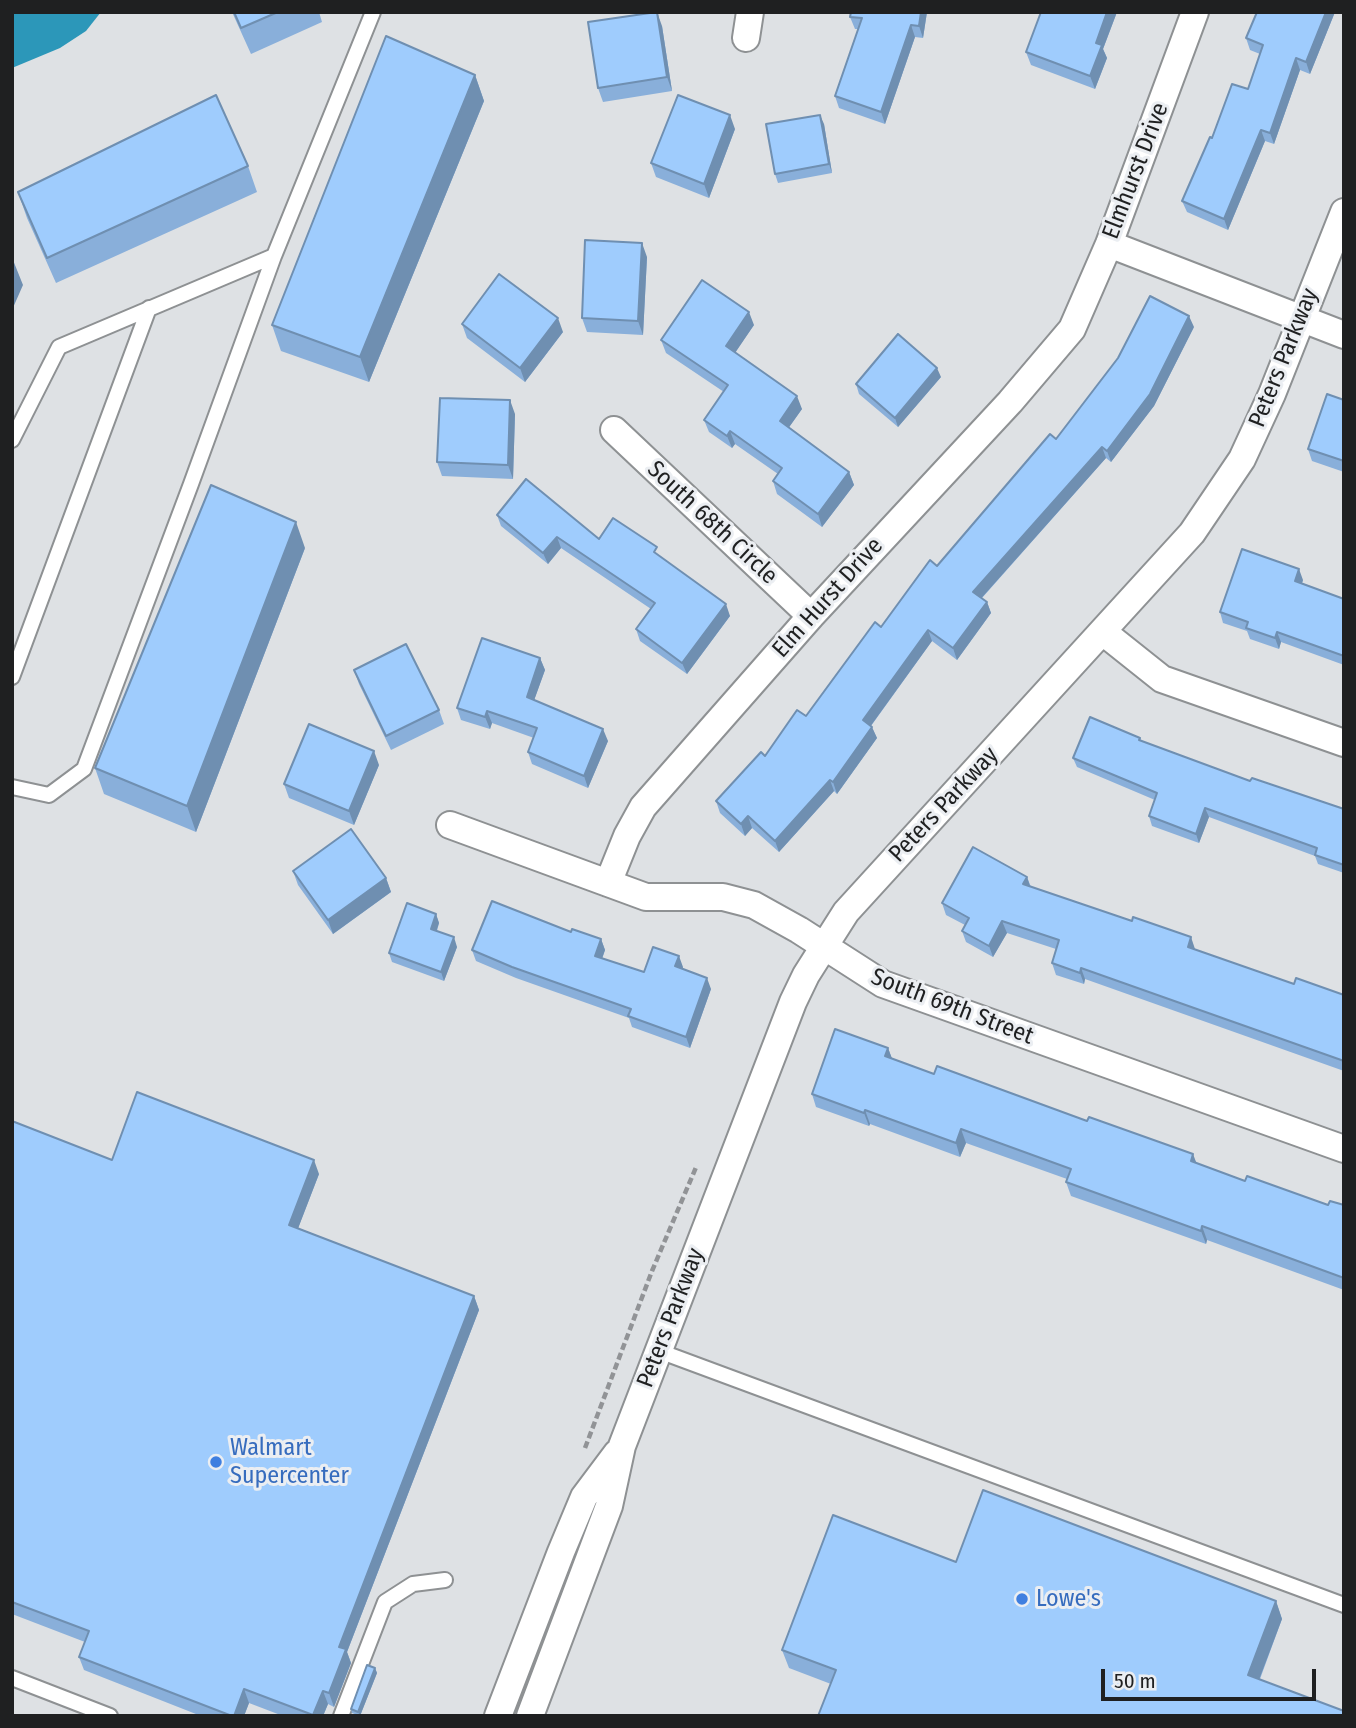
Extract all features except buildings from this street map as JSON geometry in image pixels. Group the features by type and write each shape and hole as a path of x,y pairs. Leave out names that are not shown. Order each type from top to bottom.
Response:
{"street":[{"path":"746,38 750,12"},
{"name":"Elmhurst Drive","path":"1072,329 1109,244 1195,12"},
{"name":"Peters Parkway","path":"622,1446 793,1002 823,946 846,912 1192,533 1242,459 1272,394 1344,212"},
{"path":"1109,244 1344,335"},
{"name":"Elm Hurst Drive","path":"608,883 627,835 643,807 811,616 1010,402 1072,329"},
{"name":"South 68th Circle","path":"614,430 811,616"},
{"path":"1103,632 1162,679 1344,743"},
{"name":"South 69th Street","path":"450,825 646,897 723,897 738,900 770,913 883,985 1344,1149"},
{"path":"498,1716 584,1497 622,1446"},
{"path":"530,1716 605,1518 622,1446"}],"lane":[{"path":"12,787 49,795 84,769 274,256 373,12"},
{"path":"12,440 59,348 274,256"},
{"path":"12,677 149,308"},
{"path":"659,1351 1344,1605"},
{"path":"341,1716 385,1602 413,1584 445,1580"},
{"path":"12,1678 110,1716"}],"path":[{"path":"579,1458 652,1271 697,1165"}],"water":[{"path":"12,12 101,12 86,31 60,48 12,68"}],"place":[{"name":"Walmart Supercenter","path":"216,1462"},
{"name":"Lowe's","path":"1022,1599"}]}
